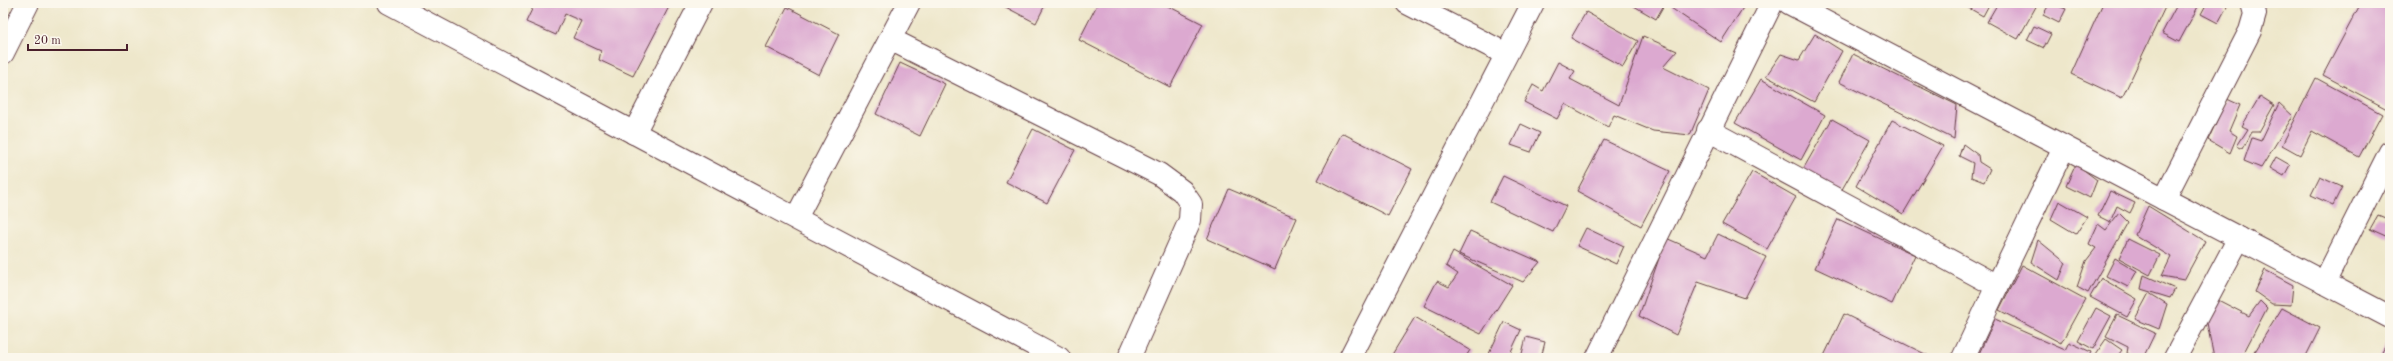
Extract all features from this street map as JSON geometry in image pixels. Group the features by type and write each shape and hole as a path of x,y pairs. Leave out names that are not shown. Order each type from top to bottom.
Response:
{"street":[{"path":"3,53 8,28 28,3"},
{"path":"389,3 1059,358"},
{"path":"634,133 701,3"},
{"path":"796,218 909,3"},
{"path":"1407,3 1506,54"},
{"path":"1350,358 1533,3"},
{"path":"1597,358 1708,130 1772,3"},
{"path":"1789,3 2390,317"},
{"path":"2164,200 2250,31 2255,14 2252,3"},
{"path":"890,38 1159,174 1182,191 1191,204 1190,220 1129,358"},
{"path":"1708,130 1997,286"},
{"path":"1963,358 2064,147"},
{"path":"2324,283 2390,152"},
{"path":"2176,358 2239,238"}],"building":[{"path":"535,3 671,3 633,76 599,60 601,51 573,38 581,21 565,14 556,35 526,22"},
{"path":"998,3 1046,3 1036,23"},
{"path":"1098,3 1162,3 1203,24 1170,87 1079,40"},
{"path":"1629,3 1665,3 1656,19"},
{"path":"1674,3 1746,3 1721,42 1671,8"},
{"path":"1960,3 1990,3 1983,16"},
{"path":"1998,3 2038,3 2018,39 1987,22"},
{"path":"2050,3 2066,9 2059,23 2043,15"},
{"path":"2103,3 2167,3 2122,98 2071,74"},
{"path":"2178,3 2200,3 2179,42 2162,33"},
{"path":"2207,3 2229,3 2218,23 2201,14"},
{"path":"2361,3 2390,3 2390,104 2387,109 2323,75"},
{"path":"787,7 839,34 819,75 766,47"},
{"path":"1586,12 1638,41 1623,67 1571,38"},
{"path":"2034,26 2051,34 2044,48 2027,40"},
{"path":"1815,34 1842,51 1814,102 1766,76 1781,54 1799,60"},
{"path":"1643,36 1677,51 1663,67 1709,90 1690,135 1653,131 1614,115 1608,127 1565,104 1557,119 1524,102 1533,85 1543,91 1558,62 1575,71 1570,79 1619,105"},
{"path":"1853,54 1957,105 1954,139 1839,82"},
{"path":"900,63 945,84 920,136 876,114"},
{"path":"2316,78 2382,114 2359,157 2312,131 2300,155 2282,145"},
{"path":"1761,79 1825,115 1801,160 1735,123"},
{"path":"2260,96 2274,105 2259,132 2252,132 2243,149 2237,146 2248,129 2242,126"},
{"path":"2227,99 2240,105 2229,131 2237,136 2230,153 2208,140"},
{"path":"2279,103 2293,116 2261,168 2244,161 2252,138 2261,141"},
{"path":"1832,119 1870,140 1840,193 1802,171"},
{"path":"1892,120 1943,146 1903,214 1856,186"},
{"path":"1521,124 1540,133 1531,152 1511,145"},
{"path":"1033,129 1075,150 1047,203 1006,182"},
{"path":"1342,133 1412,169 1388,216 1318,180"},
{"path":"1604,140 1670,171 1641,226 1577,191"},
{"path":"1963,144 1978,155 1979,162 1990,169 1984,182 1971,177 1973,163 1959,156"},
{"path":"2276,157 2290,165 2284,176 2270,168"},
{"path":"2076,164 2097,180 2090,198 2066,186"},
{"path":"1752,172 1796,197 1767,249 1722,224"},
{"path":"1503,176 1566,206 1553,232 1490,202"},
{"path":"2320,177 2342,187 2333,205 2311,195"},
{"path":"1229,189 1297,218 1275,269 1207,239"},
{"path":"2110,191 2135,203 2130,213 2117,206 2110,222 2098,216"},
{"path":"2059,201 2087,217 2076,234 2051,219"},
{"path":"2148,206 2205,241 2184,280 2162,276 2171,257 2135,235"},
{"path":"2119,213 2128,222 2088,293 2077,287 2086,261 2096,248 2089,244 2098,224 2106,230"},
{"path":"2378,215 2390,220 2390,238 2370,229"},
{"path":"1838,219 1915,255 1892,304 1815,268"},
{"path":"1586,228 1624,246 1616,264 1577,246"},
{"path":"1470,231 1540,262 1523,282 1459,254"},
{"path":"1718,234 1766,257 1745,298 1698,282 1676,335 1639,316 1666,238 1707,256"},
{"path":"2128,239 2160,255 2150,275 2119,258"},
{"path":"2038,240 2066,263 2059,280 2031,262"},
{"path":"1453,252 1512,285 1481,334 1424,306 1437,281 1449,287 1458,274 1446,266"},
{"path":"2115,258 2137,271 2128,287 2106,276"},
{"path":"2022,265 2085,299 2061,343 1999,310"},
{"path":"2265,270 2293,285 2291,305 2272,304 2255,292"},
{"path":"2144,275 2175,289 2170,298 2141,289"},
{"path":"2101,278 2137,299 2127,317 2090,297"},
{"path":"2149,293 2167,304 2159,329 2135,319"},
{"path":"2218,300 2249,316 2260,301 2267,308 2241,358 2214,358 2206,318"},
{"path":"2096,308 2111,316 2093,349 2078,341"},
{"path":"2282,308 2320,328 2305,358 2251,358"},
{"path":"1844,314 1931,357 1931,358 1823,358"},
{"path":"2117,315 2155,333 2143,358 2136,358 2127,353 2128,347 2106,336"},
{"path":"1415,317 1470,350 1465,358 1390,358"},
{"path":"1995,319 2065,350 2069,342 2091,352 2088,358 1977,358"},
{"path":"1504,322 1521,330 1508,358 1487,358"},
{"path":"1526,337 1545,342 1541,358 1521,358"},
{"path":"2106,339 2122,350 2119,354 2126,358 2100,358 2095,355"},
{"path":"2388,341 2390,342 2390,358 2379,358"}]}
